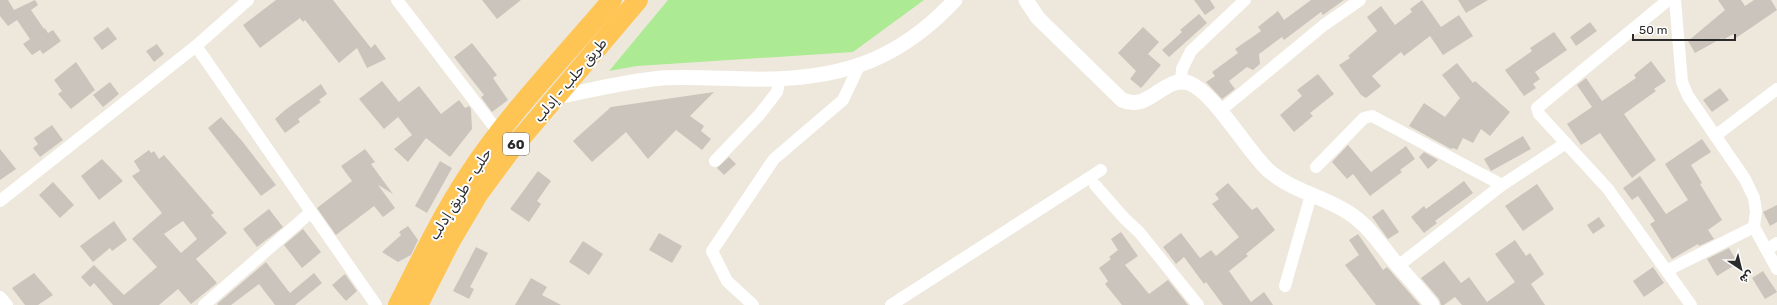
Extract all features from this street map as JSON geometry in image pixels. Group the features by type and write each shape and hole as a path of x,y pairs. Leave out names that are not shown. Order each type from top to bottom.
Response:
{"highway":[{"name":"حلب - طريق إدلب","path":"398,305 444,214 468,176 499,133 612,0"},
{"name":"طريق حلب - إدلب","path":"418,305 450,242 479,193 510,151 638,0"}],"street":[{"path":"0,201 196,46 248,0"},
{"path":"397,0 499,133"},
{"path":"557,97 662,78 780,78 814,76 859,66 878,59 920,34 955,0"},
{"path":"1026,0 1038,18 1122,100 1136,103 1144,101 1171,84 1180,82 1190,84 1202,92 1220,111 1268,170 1297,190 1312,195 1349,213 1365,225 1432,305"},
{"path":"1180,82 1182,69 1191,51 1245,0"},
{"path":"1220,111 1324,25 1360,0"},
{"path":"1668,0 1537,108 1540,114 1608,189 1668,270 1691,305"},
{"path":"1675,0 1682,82 1688,96 1745,179 1754,198 1756,211 1754,227 1777,269"},
{"path":"196,46 376,305"},
{"path":"753,305 727,281 712,251 774,158 843,100 859,66"},
{"path":"715,161 759,115 777,92 780,78"},
{"path":"1715,136 1777,88"},
{"path":"1316,167 1364,118 1372,116 1502,185"},
{"path":"1398,266 1502,185 1566,143"},
{"path":"891,305 1101,170"},
{"path":"1095,185 1125,219 1139,232 1198,305"},
{"path":"1285,286 1312,195"},
{"path":"204,305 311,212"},
{"path":"1668,270 1754,227"},
{"path":"1767,250 1777,242"},
{"path":"0,297 7,305"}],"green space":[{"path":"668,0 924,0 853,52 637,66 609,71"}],"building":[{"path":"0,0 8,0 14,10 35,0 38,5 31,10 44,29 45,28 48,33 53,30 61,41 43,54 40,50 32,55 23,44 30,39 17,20 8,26 0,16"},
{"path":"276,0 333,0 371,48 375,44 386,59 367,68 357,48 339,63 305,20 303,22 300,18 260,48 243,25"},
{"path":"482,0 521,0 497,19"},
{"path":"1194,0 1210,0 1215,8 1205,15"},
{"path":"1311,0 1344,0 1323,15 1321,12 1284,40 1282,37 1259,54 1260,64 1253,70 1247,67 1229,81 1235,89 1222,99 1206,82 1215,76 1212,72 1238,53 1235,49 1261,31 1258,27 1278,11 1284,20"},
{"path":"1422,0 1441,27 1459,15 1473,36 1443,55 1430,36 1404,56 1401,52 1372,76 1381,86 1366,98 1361,95 1339,65 1350,58 1348,56 1377,31 1367,17 1381,6 1395,25 1412,12 1410,9"},
{"path":"1458,0 1488,0 1466,13"},
{"path":"1718,0 1741,0 1745,6 1754,0 1771,0 1777,10 1736,38 1733,34 1723,40 1722,38 1695,53 1688,41 1725,10"},
{"path":"1199,14 1207,23 1169,57 1162,50 1182,32 1180,30"},
{"path":"1590,22 1597,31 1576,46 1570,37"},
{"path":"108,27 117,39 102,50 93,38"},
{"path":"1143,27 1159,42 1148,54 1161,65 1141,88 1130,79 1136,71 1118,53"},
{"path":"1554,32 1567,50 1535,72 1540,79 1533,84 1536,88 1524,96 1505,70 1532,51 1530,48"},
{"path":"472,43 497,75 493,78 508,100 492,112 481,97 484,95 454,57"},
{"path":"157,44 164,54 154,62 146,51"},
{"path":"1651,61 1666,81 1654,89 1656,91 1624,114 1656,160 1632,178 1600,133 1581,145 1567,124 1592,107 1577,85 1586,78 1602,101 1636,78 1634,75"},
{"path":"76,62 95,90 71,109 58,94 62,91 54,80"},
{"path":"1457,63 1473,83 1475,81 1510,112 1490,136 1481,129 1473,143 1463,138 1457,150 1453,148 1451,149 1409,126 1424,103 1445,117 1460,98 1442,75"},
{"path":"1318,74 1334,94 1310,113 1313,116 1294,132 1280,115 1302,96 1297,90"},
{"path":"382,81 399,102 419,86 441,114 459,100 465,108 469,106 471,109 472,129 450,157 426,138 408,162 394,149 412,135 398,117 384,129 359,99"},
{"path":"110,82 119,94 103,107 93,95"},
{"path":"321,84 327,94 319,100 321,102 298,119 300,122 285,133 275,119"},
{"path":"1720,88 1729,100 1712,112 1703,100"},
{"path":"714,92 690,116 704,126 701,131 711,139 702,150 676,130 648,159 626,132 592,162 573,141 611,107"},
{"path":"221,117 242,141 276,185 261,196 208,128"},
{"path":"52,125 63,140 40,157 33,148 38,144 34,138"},
{"path":"1523,136 1531,149 1491,171 1484,159"},
{"path":"1702,139 1711,152 1691,165 1702,183 1700,184 1722,220 1708,230 1714,239 1699,246 1698,244 1672,259 1650,224 1655,221 1638,196 1632,200 1623,188 1640,176 1666,214 1688,200 1665,164"},
{"path":"1348,145 1371,172 1406,146 1415,159 1400,170 1402,172 1370,196 1353,174 1347,179 1332,162"},
{"path":"0,149 16,169 0,180"},
{"path":"365,149 375,162 371,164 393,194 378,185 395,208 383,217 374,206 336,235 317,208 352,181 341,166"},
{"path":"149,150 151,153 154,151 159,159 164,155 214,213 211,215 227,233 196,259 217,283 191,304 178,289 159,305 113,305 94,283 90,287 81,277 94,265 124,295 157,267 132,239 162,213 132,176 140,171 134,161","holes":["183,221 197,239 181,253 164,234"]},
{"path":"1424,152 1438,160 1428,169 1419,157"},
{"path":"729,157 736,164 724,175 717,168"},
{"path":"102,159 123,181 99,200 81,176"},
{"path":"440,161 452,168 427,213 415,206"},
{"path":"538,171 551,181 537,201 541,204 529,222 510,209"},
{"path":"1464,181 1473,193 1435,221 1437,223 1424,233 1411,217 1424,206 1426,209"},
{"path":"53,182 74,205 60,218 39,195"},
{"path":"1228,183 1252,210 1257,207 1275,230 1246,254 1248,256 1229,271 1251,302 1264,292 1273,305 1223,305 1206,282 1204,284 1184,257 1176,264 1163,247 1181,233 1200,258 1211,250 1216,256 1239,237 1212,204 1219,199 1215,194"},
{"path":"1537,184 1554,209 1523,231 1505,206"},
{"path":"1777,205 1777,222 1770,226 1763,212"},
{"path":"269,209 283,227 257,247 243,229"},
{"path":"1383,209 1399,232 1388,239 1372,217"},
{"path":"1599,217 1605,226 1593,234 1587,225"},
{"path":"114,221 127,240 112,251 110,248 93,262 80,246"},
{"path":"408,226 418,240 411,255 398,262 382,252 401,235 399,232"},
{"path":"303,229 321,252 302,268 284,245"},
{"path":"1121,232 1138,256 1125,265 1149,294 1168,280 1188,305 1122,305 1105,284 1108,281 1099,268 1111,259 1109,257 1118,250 1111,239"},
{"path":"659,233 682,246 672,263 649,250"},
{"path":"1358,234 1383,270 1387,267 1420,305 1376,305 1345,265 1359,255 1349,240"},
{"path":"1515,240 1526,256 1530,253 1544,274 1531,284 1545,305 1462,305 1455,297 1444,305 1441,305 1439,299 1421,278 1444,261 1461,283 1469,277 1487,302 1515,282 1495,254"},
{"path":"583,241 603,254 589,275 569,262"},
{"path":"476,247 488,253 470,287 474,289 469,299 453,291"},
{"path":"1729,248 1738,263 1717,276 1707,259"},
{"path":"266,262 290,293 314,273 322,283 295,305 275,305 259,284 231,305 217,304"},
{"path":"1653,267 1664,283 1644,297 1633,281"},
{"path":"1763,271 1777,292 1765,299 1752,278"},
{"path":"34,273 53,295 38,305 25,305 12,288"},
{"path":"345,274 357,291 346,301 332,285"},
{"path":"531,278 547,287 542,295 561,305 515,305"}]}
